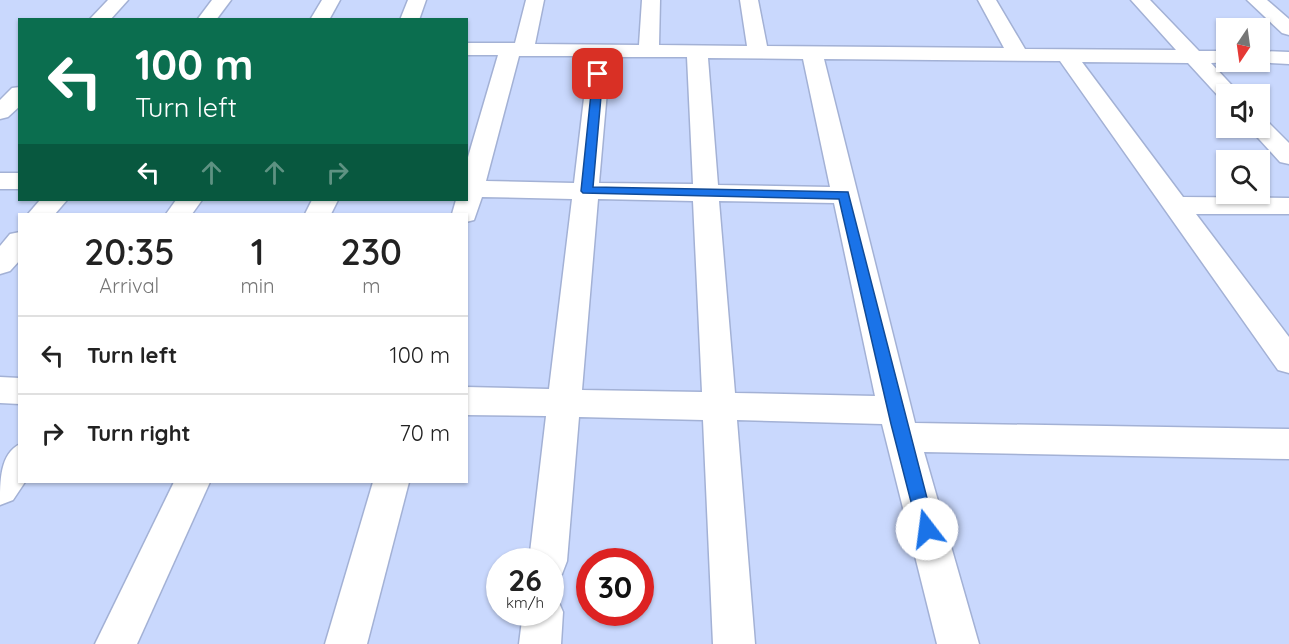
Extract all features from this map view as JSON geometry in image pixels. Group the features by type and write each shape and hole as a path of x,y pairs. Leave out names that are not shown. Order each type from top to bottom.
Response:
{"street":[{"path":"100,18 119,0"},
{"path":"208,18 222,0"},
{"path":"320,18 331,0"},
{"path":"410,18 417,0"},
{"path":"535,0 469,189 844,195"},
{"path":"649,51 651,0"},
{"path":"749,0 758,52"},
{"path":"987,0 1018,55"},
{"path":"1140,0 1220,84"},
{"path":"1256,0 1289,29"},
{"path":"468,50 1216,57"},
{"path":"549,548 600,51"},
{"path":"697,52 734,644"},
{"path":"812,53 899,424 958,644"},
{"path":"1066,56 1289,361"},
{"path":"1270,57 1289,58"},
{"path":"0,112 18,95"},
{"path":"1270,138 1289,158"},
{"path":"0,181 18,181"},
{"path":"42,213 53,201"},
{"path":"1175,205 1289,206"},
{"path":"0,264 18,243"},
{"path":"0,390 18,391"},
{"path":"468,401 720,406 899,424 1289,444"},
{"path":"0,489 18,462"},
{"path":"116,644 192,483"},
{"path":"346,644 391,483"},
{"path":"540,644 542,626"}],"route":[{"path":"598,74 587,191 844,195 899,424 927,529"}]}
